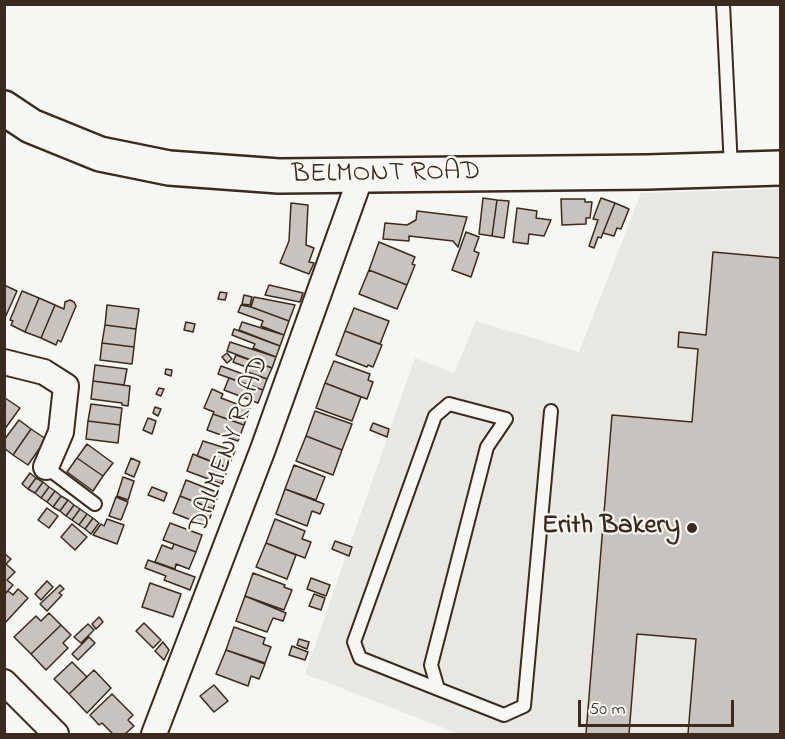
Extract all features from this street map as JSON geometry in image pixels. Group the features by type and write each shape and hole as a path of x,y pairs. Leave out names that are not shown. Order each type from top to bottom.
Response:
{"street":[{"name":"BELMONT ROAD","path":"4,108 31,126 100,154 169,168 279,176 362,176 780,168"},
{"name":"DALMENY ROAD","path":"154,735 362,176"},
{"path":"4,362 44,372 66,386 62,432 46,467"},
{"path":"4,682 56,735"}],"lane":[{"path":"723,4 731,169"},
{"path":"438,689 431,665 434,653 487,447 506,419 449,404 435,416 354,642 360,658 438,689 504,715 524,706 551,411"},
{"path":"46,467 95,504"}],"shaded area":[{"path":"780,189 780,734 459,734 305,674 415,358 454,373 476,321 579,352 641,193"}],"building":[{"path":"483,198 497,200 492,236 479,234"},
{"path":"601,198 615,203 601,238 598,237 594,248 589,246 598,220 593,219"},
{"path":"561,199 585,199 585,202 592,202 590,218 586,218 586,224 562,225"},
{"path":"497,200 509,201 504,238 492,236"},
{"path":"291,203 308,205 306,245 314,248 309,262 314,263 309,274 280,263 289,241"},
{"path":"615,203 629,209 621,229 617,228 614,236 603,233"},
{"path":"517,208 537,211 536,218 551,220 544,236 529,234 528,244 513,242"},
{"path":"417,211 467,217 458,247 453,241 409,236 409,241 383,239 385,223 407,225 416,220"},
{"path":"466,232 479,237 474,251 479,253 471,277 452,270"},
{"path":"379,242 415,257 412,264 415,265 407,285 369,270"},
{"name":"Erith Bakery","path":"713,252 780,258 780,734 688,734 696,639 637,634 629,734 586,734 612,415 692,422 698,349 678,347 679,332 706,335"},
{"path":"369,270 407,285 397,309 359,294"},
{"path":"4,285 17,291 4,320"},
{"path":"269,285 303,293 300,302 265,295"},
{"path":"22,291 39,298 25,332 11,325 13,321 10,320"},
{"path":"220,292 227,293 225,300 218,299"},
{"path":"244,295 252,297 250,305 242,304"},
{"path":"254,297 295,305 289,321 251,307"},
{"path":"39,298 55,305 41,338 25,332"},
{"path":"70,300 76,306 61,342 58,340 56,345 41,338 55,305 64,309 65,302"},
{"path":"107,305 139,309 136,329 105,325"},
{"path":"241,305 289,321 284,335 261,326 263,321 238,312"},
{"path":"354,308 389,321 380,344 345,331"},
{"path":"186,322 195,324 193,332 184,330"},
{"path":"242,322 284,335 280,346 239,330"},
{"path":"105,325 136,329 134,347 102,343"},
{"path":"234,329 280,346 276,357 253,348 255,344 232,335"},
{"path":"345,331 382,345 373,367 368,365 367,367 336,355"},
{"path":"230,342 276,357 272,368 227,351"},
{"path":"102,343 134,347 132,364 100,360"},
{"path":"227,353 232,359 227,363 222,357"},
{"path":"236,355 272,368 267,379 245,371 246,367 233,362"},
{"path":"334,361 370,374 368,380 373,382 367,399 325,383"},
{"path":"95,365 127,369 124,385 93,381"},
{"path":"221,366 267,379 263,390 218,374"},
{"path":"166,369 172,370 171,376 165,374"},
{"path":"229,378 263,390 258,403 224,390"},
{"path":"93,381 130,386 128,406 122,403 91,399"},
{"path":"325,383 361,397 352,421 316,408"},
{"path":"159,388 164,389 161,396 156,394"},
{"path":"212,389 223,394 221,398 250,409 244,425 213,414 214,412 204,408"},
{"path":"4,398 20,408 4,430"},
{"path":"91,404 122,408 120,425 88,421"},
{"path":"155,407 161,409 158,416 153,413"},
{"path":"315,411 352,424 342,450 306,436"},
{"path":"213,414 244,425 238,441 207,430"},
{"path":"148,418 156,421 152,434 143,430"},
{"path":"19,420 31,429 13,455 4,448 4,440"},
{"path":"88,421 120,425 118,443 86,439"},
{"path":"373,423 389,429 387,437 370,430"},
{"path":"31,429 46,439 28,465 13,455"},
{"path":"306,436 342,450 333,475 296,461"},
{"path":"203,441 235,451 228,468 197,456"},
{"path":"87,444 113,463 103,476 77,458"},
{"path":"193,454 228,468 222,484 187,471"},
{"path":"77,458 103,476 93,491 67,472"},
{"path":"131,458 140,462 134,477 125,473"},
{"path":"294,465 325,477 316,500 285,489"},
{"path":"30,473 36,478 28,489 22,484"},
{"path":"123,477 134,481 128,500 117,496"},
{"path":"36,478 43,482 35,493 28,489"},
{"path":"186,480 219,493 213,509 180,496"},
{"path":"43,482 49,487 41,498 35,493"},
{"path":"49,487 55,491 47,502 41,498"},
{"path":"152,487 167,493 164,501 148,495"},
{"path":"285,489 324,504 320,514 312,511 307,526 276,514"},
{"path":"55,491 61,496 53,507 47,502"},
{"path":"61,496 68,500 60,511 53,507"},
{"path":"180,496 213,509 207,526 173,513"},
{"path":"116,497 128,502 121,520 109,516"},
{"path":"68,500 74,505 66,516 60,511"},
{"path":"74,505 80,509 72,520 66,516"},
{"path":"47,508 58,516 49,528 38,520"},
{"path":"80,509 87,514 79,525 72,520"},
{"path":"87,514 93,518 85,529 79,525"},
{"path":"93,518 99,523 91,534 85,529"},
{"path":"107,519 124,525 117,544 93,535 101,524 104,526"},
{"path":"275,519 305,531 302,539 311,542 305,558 266,543"},
{"path":"170,523 202,535 196,552 163,540"},
{"path":"72,524 87,537 75,550 61,537"},
{"path":"335,541 352,547 349,556 332,549"},
{"path":"266,543 296,555 287,579 256,567"},
{"path":"174,544 196,552 189,569 176,564 175,569 155,562 162,545 172,549"},
{"path":"5,554 11,559 6,564 15,572 7,580 13,585 4,595"},
{"path":"148,560 195,577 190,590 164,580 166,576 145,568"},
{"path":"253,573 292,590 284,610 245,596"},
{"path":"311,578 330,585 326,596 307,589"},
{"path":"47,581 53,587 41,600 35,594"},
{"path":"150,583 181,594 173,617 142,607"},
{"path":"60,585 64,589 59,593 62,595 47,611 40,604"},
{"path":"18,589 28,598 4,624 4,595 8,591 13,595"},
{"path":"314,594 325,598 321,610 309,606"},
{"path":"245,596 286,613 283,621 273,618 267,632 236,621"},
{"path":"49,613 61,625 31,654 14,637 36,616 41,621"},
{"path":"99,617 103,622 96,629 92,624"},
{"path":"144,623 161,640 153,648 136,631"},
{"path":"88,624 94,630 81,643 74,637"},
{"path":"61,625 71,635 63,643 68,648 46,670 31,654"},
{"path":"234,627 265,638 263,644 271,647 265,663 226,650"},
{"path":"89,637 95,643 78,660 72,654"},
{"path":"299,639 309,642 307,649 297,645"},
{"path":"163,642 169,650 164,660 155,651"},
{"path":"292,646 308,652 305,660 289,655"},
{"path":"226,650 265,664 259,679 251,676 248,686 216,674"},
{"path":"72,662 87,677 69,694 54,679"},
{"path":"94,670 111,688 87,713 69,694"},
{"path":"214,685 228,701 214,712 200,696"},
{"path":"112,694 133,715 128,720 134,726 125,734 113,734 102,723 99,725 90,715"}],"place":[{"name":"Erith Bakery","path":"692,528"}]}
